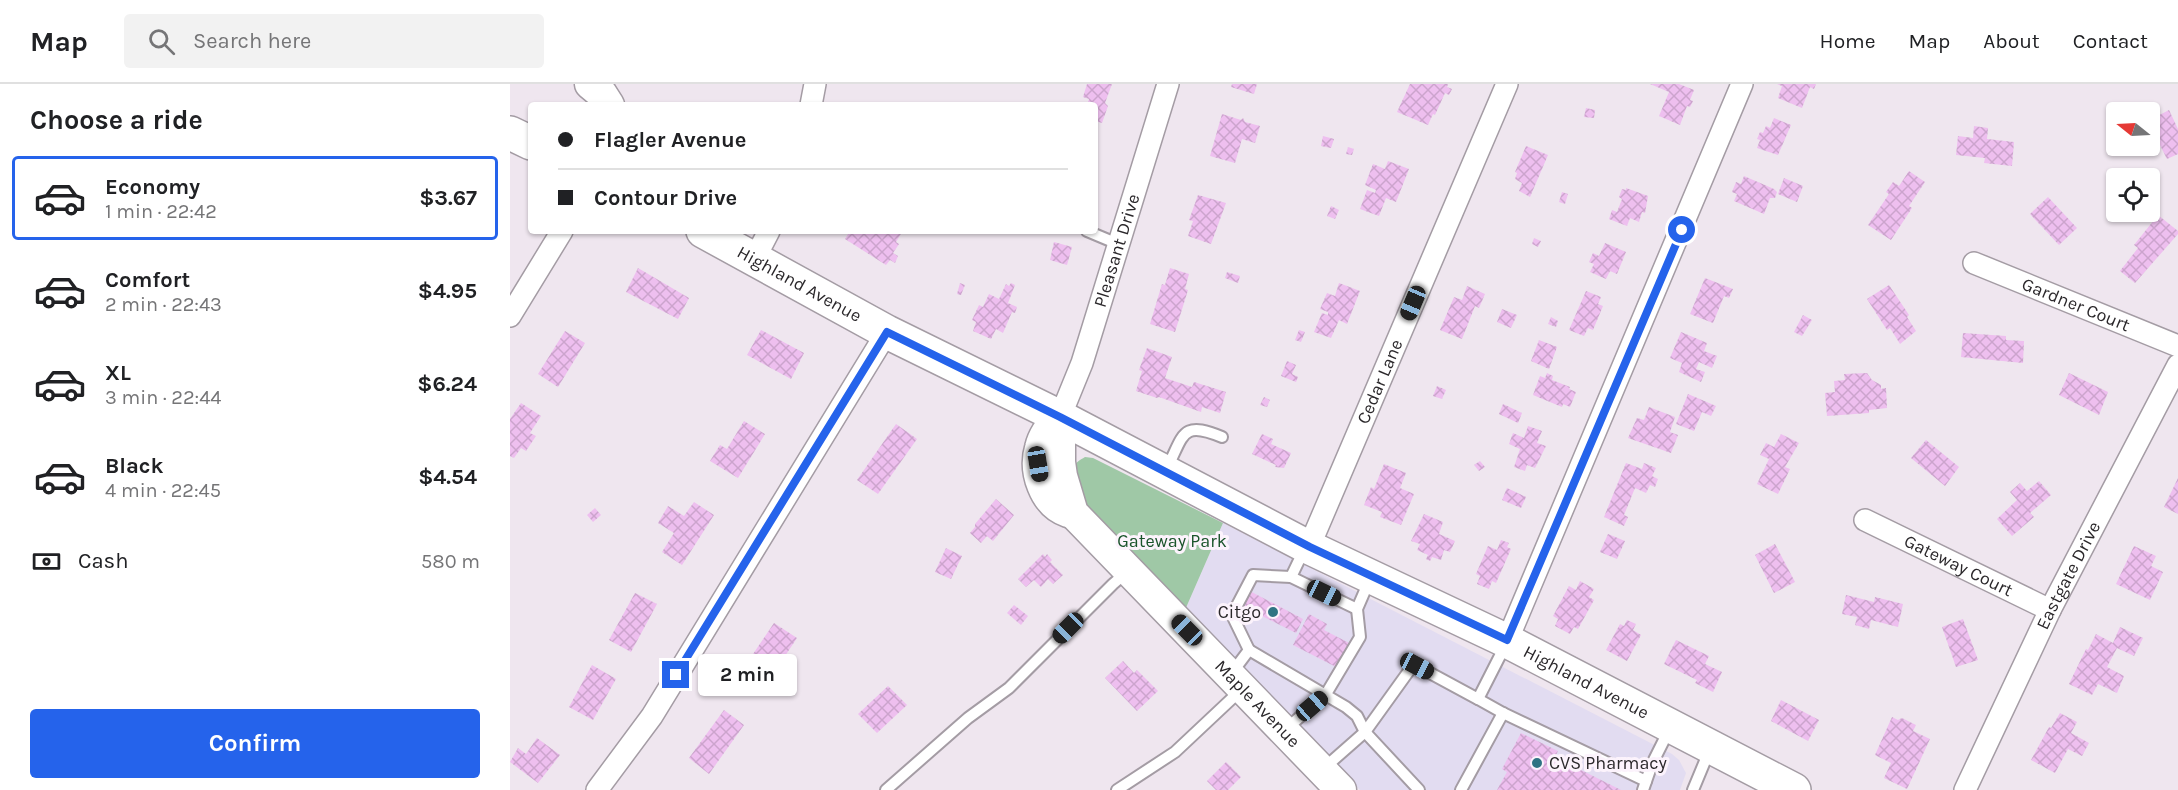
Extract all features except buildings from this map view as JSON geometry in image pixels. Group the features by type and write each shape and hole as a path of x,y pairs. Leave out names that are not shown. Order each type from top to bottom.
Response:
{"highway":[{"path":"510,133 528,142"},
{"name":"Highland Avenue","path":"715,234 761,245 887,332 1060,417 1308,546 1507,640 1787,788"}],"street":[{"path":"590,84 602,94 607,102"},
{"path":"812,102 816,84"},
{"name":"Pleasant Drive","path":"1060,417 1082,363 1168,84"},
{"name":"Cedar Lane","path":"1308,546 1507,84"},
{"path":"1507,640 1742,84"},
{"path":"510,316 560,234"},
{"name":"Gardner Court","path":"1974,263 2178,345"},
{"path":"597,790 652,716 887,332"},
{"name":"Eastgate Drive","path":"1965,790 2050,610 2178,365"},
{"name":"Maple Avenue","path":"1060,417 1060,462 1073,513 1332,780"},
{"name":"Gateway Court","path":"1866,520 2050,610"}],"lane":[{"path":"1094,234 1118,244"},
{"path":"1165,471 1184,434 1193,429 1205,430 1222,437"},
{"path":"1291,577 1308,546"},
{"path":"886,790 968,718 1009,688 1128,571"},
{"path":"1356,609 1291,577 1253,575 1232,615 1249,650 1326,694 1357,716 1365,732 1419,790"},
{"path":"1285,730 1326,694 1360,637 1356,609 1371,576"},
{"path":"1478,699 1507,640"},
{"path":"1117,790 1175,752 1238,681 1249,650"},
{"path":"1332,780 1404,676 1411,668 1417,666 1645,786 1652,764 1671,726"},
{"path":"1461,790 1503,713"},
{"path":"1693,790 1711,747"}],"shaded area":[{"path":"1223,523 1672,754 1679,760 1686,773 1680,790 1360,790 1185,610"}],"green space":[{"name":"Gateway Park","path":"1085,457 1093,458 1223,523 1185,610 1118,543 1085,502 1075,484 1073,470 1076,464"}],"place":[{"name":"Citgo","path":"1273,612"},
{"name":"CVS Pharmacy","path":"1537,763"}],"route":[{"path":"676,675 887,332 1060,417 1310,547 1507,640 1682,230"}]}
